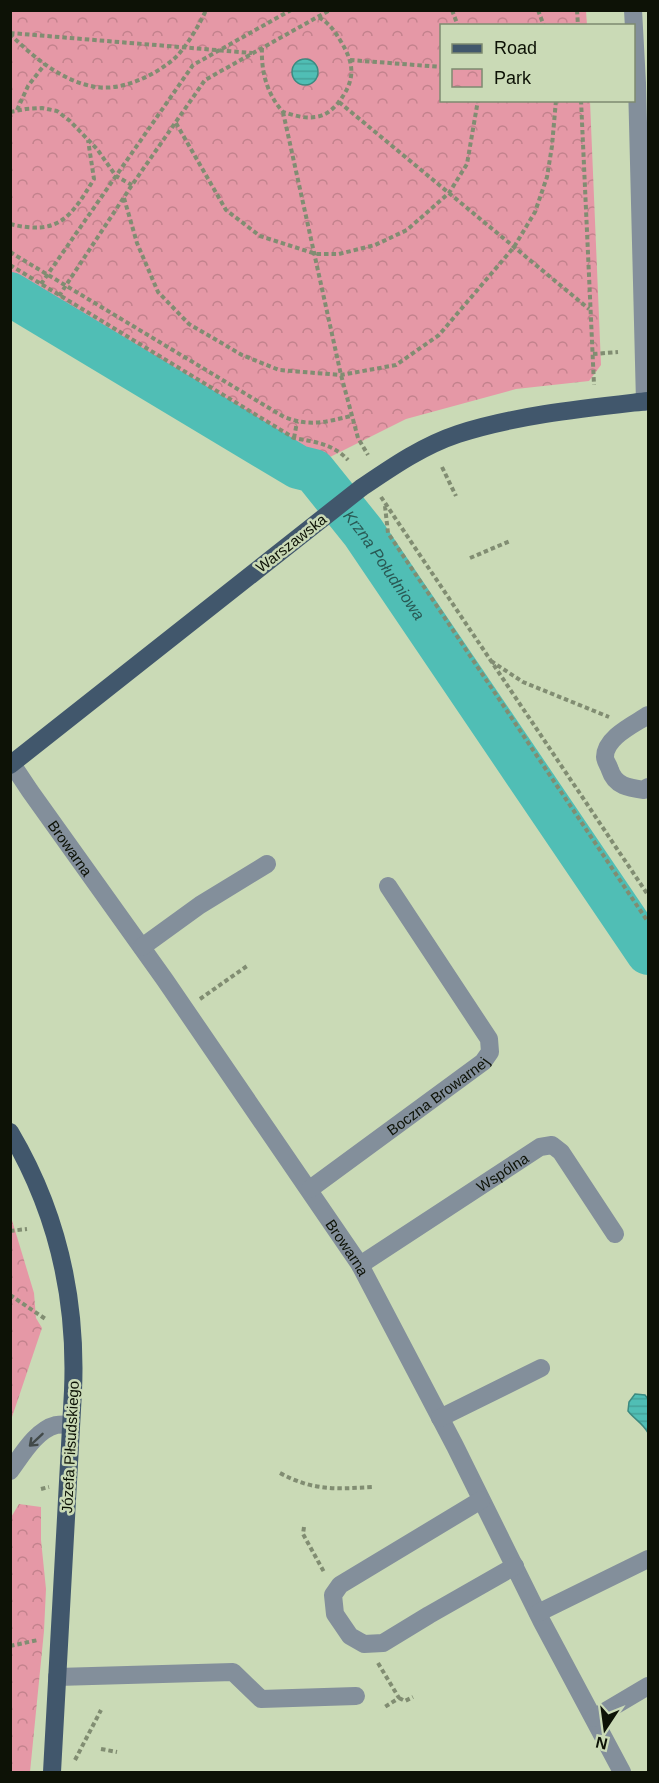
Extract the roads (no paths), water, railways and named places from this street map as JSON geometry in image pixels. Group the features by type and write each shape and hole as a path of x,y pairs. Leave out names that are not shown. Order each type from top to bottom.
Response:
{"main road":[{"name":"Warszawska","path":"11,763 366,484 401,461 432,444 457,434 506,422 647,401"},
{"name":"Józefa Piłsudskiego","path":"10,1132 15,1152 46,1207 66,1276 74,1332 52,1773"}],"street":[{"path":"635,46 647,401"},
{"path":"641,720 619,735 608,746 605,757 611,775 619,784 644,790 648,787"},
{"name":"Browarna","path":"11,763 142,947 360,1265 622,1773"},
{"path":"142,947 200,905 267,864"},
{"name":"Boczna Browarnej","path":"309,1189 483,1062 490,1052 489,1039 388,886"},
{"name":"Wspólna","path":"360,1265 540,1147 552,1145 561,1152 615,1234"},
{"path":"440,1418 541,1368"},
{"path":"10,1471 40,1434 55,1425 71,1424"},
{"path":"482,1500 340,1585 333,1595 335,1614 350,1636 364,1644 383,1643 515,1566"},
{"path":"538,1613 648,1559"},
{"path":"57,1677 233,1672 261,1699 356,1696"},
{"path":"594,1718 648,1686"}],"water":[{"path":"305,59 314,63 318,72 314,81 305,85 296,81 292,72 296,63"},
{"path":"635,1394 645,1395 648,1399 648,1433 628,1411 629,1402"}],"waterway":[{"name":"Krzna Południowa","path":"10,294 298,467 314,471 363,532 648,953"}]}
